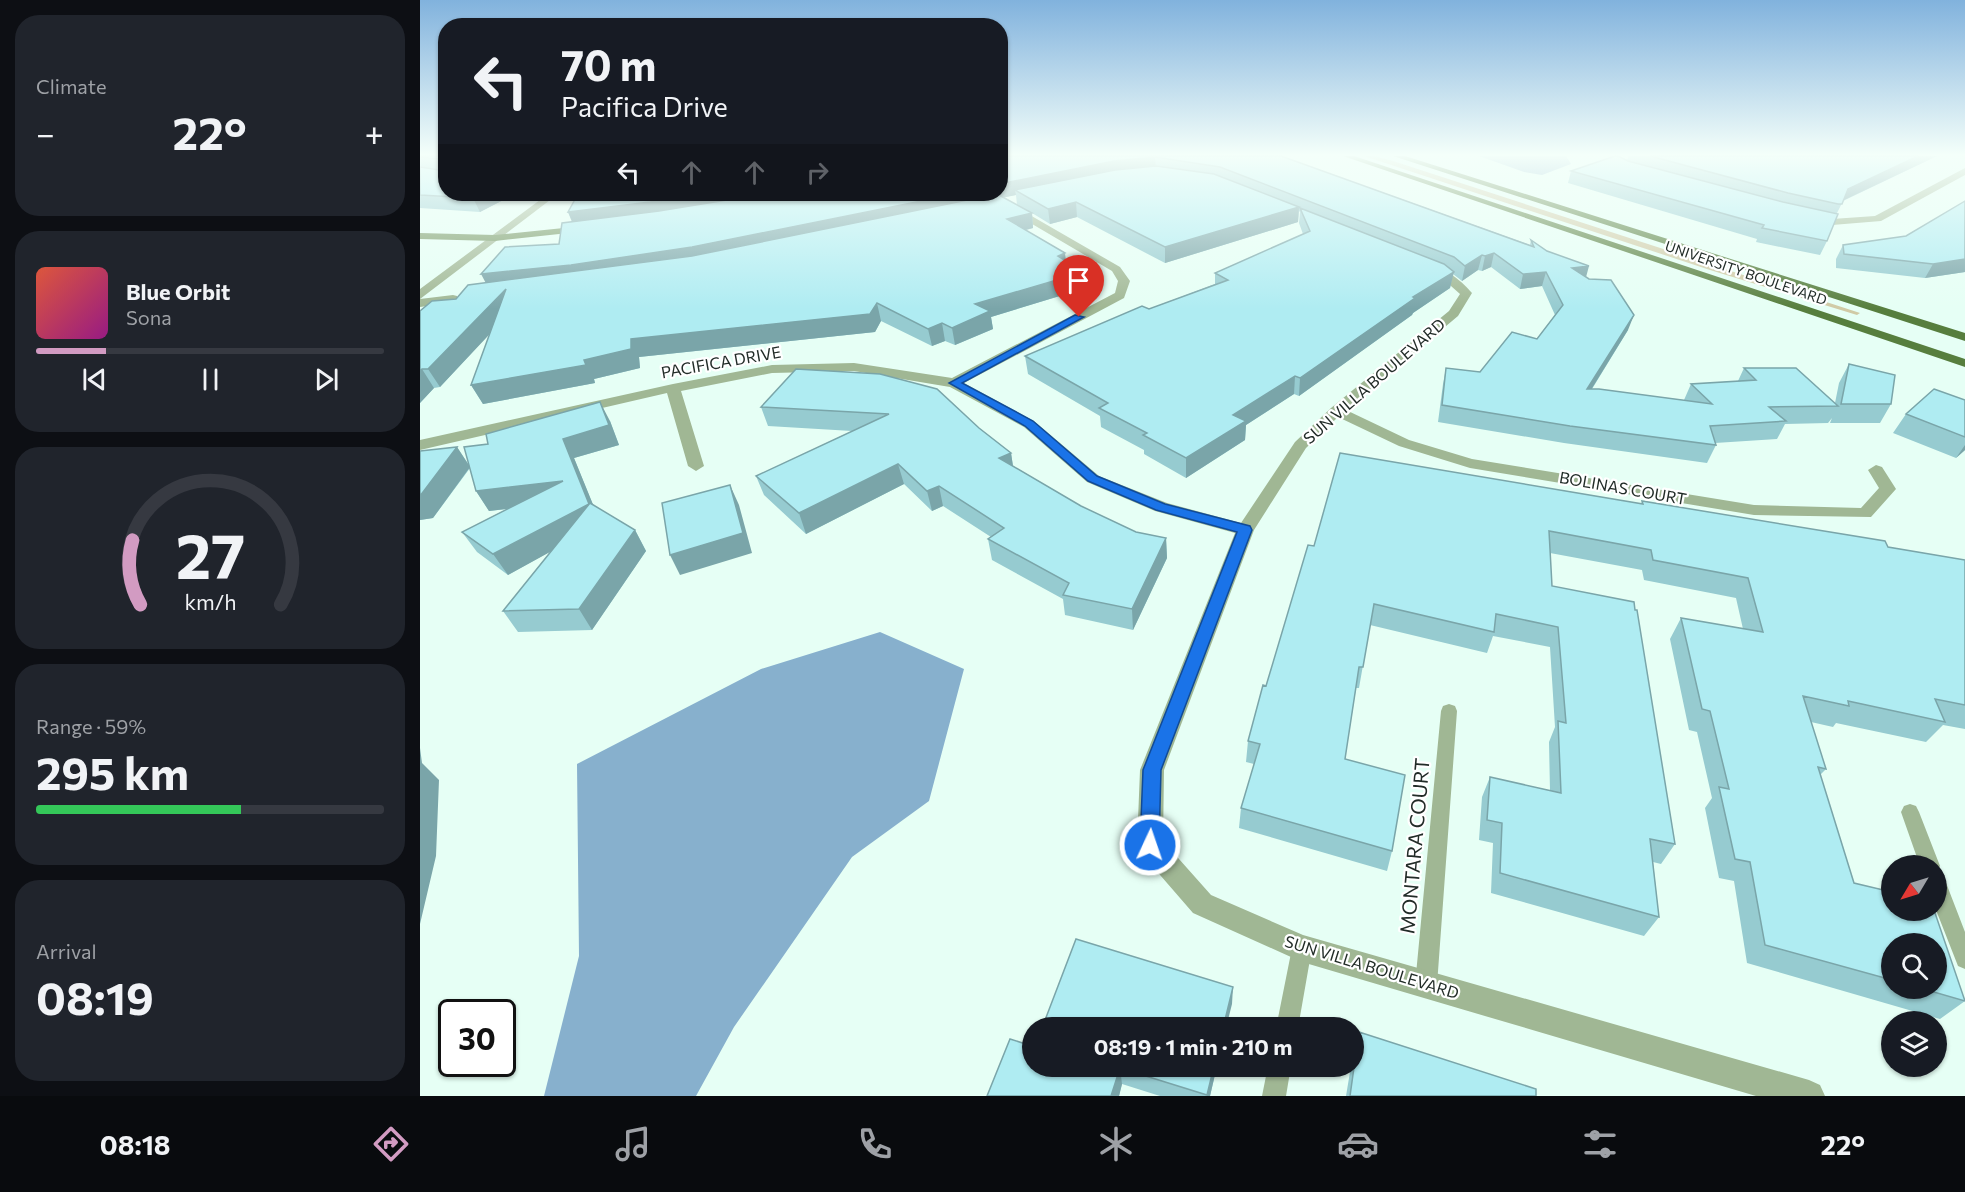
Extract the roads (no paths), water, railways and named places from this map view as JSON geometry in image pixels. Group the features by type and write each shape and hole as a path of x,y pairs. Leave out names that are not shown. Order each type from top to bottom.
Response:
{"main road":[{"name":"UNIVERSITY BOULEVARD","path":"1500,207 1965,363"},
{"name":"UNIVERSITY BOULEVARD","path":"1558,207 1965,337"},
{"path":"1751,291 1965,357"}],"street":[{"path":"420,295 536,207"},
{"path":"954,383 1120,295 1125,281 1116,269 1009,207"},
{"path":"1801,216 1832,222 1877,219 1899,207"},
{"path":"420,236 495,238 589,229"},
{"name":"SUN VILLA BOULEVARD","path":"1413,262 1446,276 1466,292 1454,313 1336,411 1300,445 1245,530 1152,770 1150,845 1202,904 1302,948 1809,1096"},
{"path":"420,303 465,298"},
{"name":"PACIFICA DRIVE","path":"420,445 673,388 772,369 854,367 954,383 1029,424 1093,479 1161,507 1245,530"},
{"path":"673,388 696,466"},
{"name":"BOLINAS COURT","path":"1336,411 1404,443 1470,463 1754,510 1864,513 1888,489 1876,470"}],"lane":[{"name":"MONTARA COURT","path":"1426,984 1449,711"},
{"path":"1911,812 1926,855"},
{"path":"1947,911 1965,959"},
{"path":"1289,1017 1302,948"},
{"path":"1274,1096 1278,1077"}],"water":[{"path":"880,632 964,669 929,801 852,857 734,1027 696,1096 544,1096 579,956 577,764 761,669"}]}
